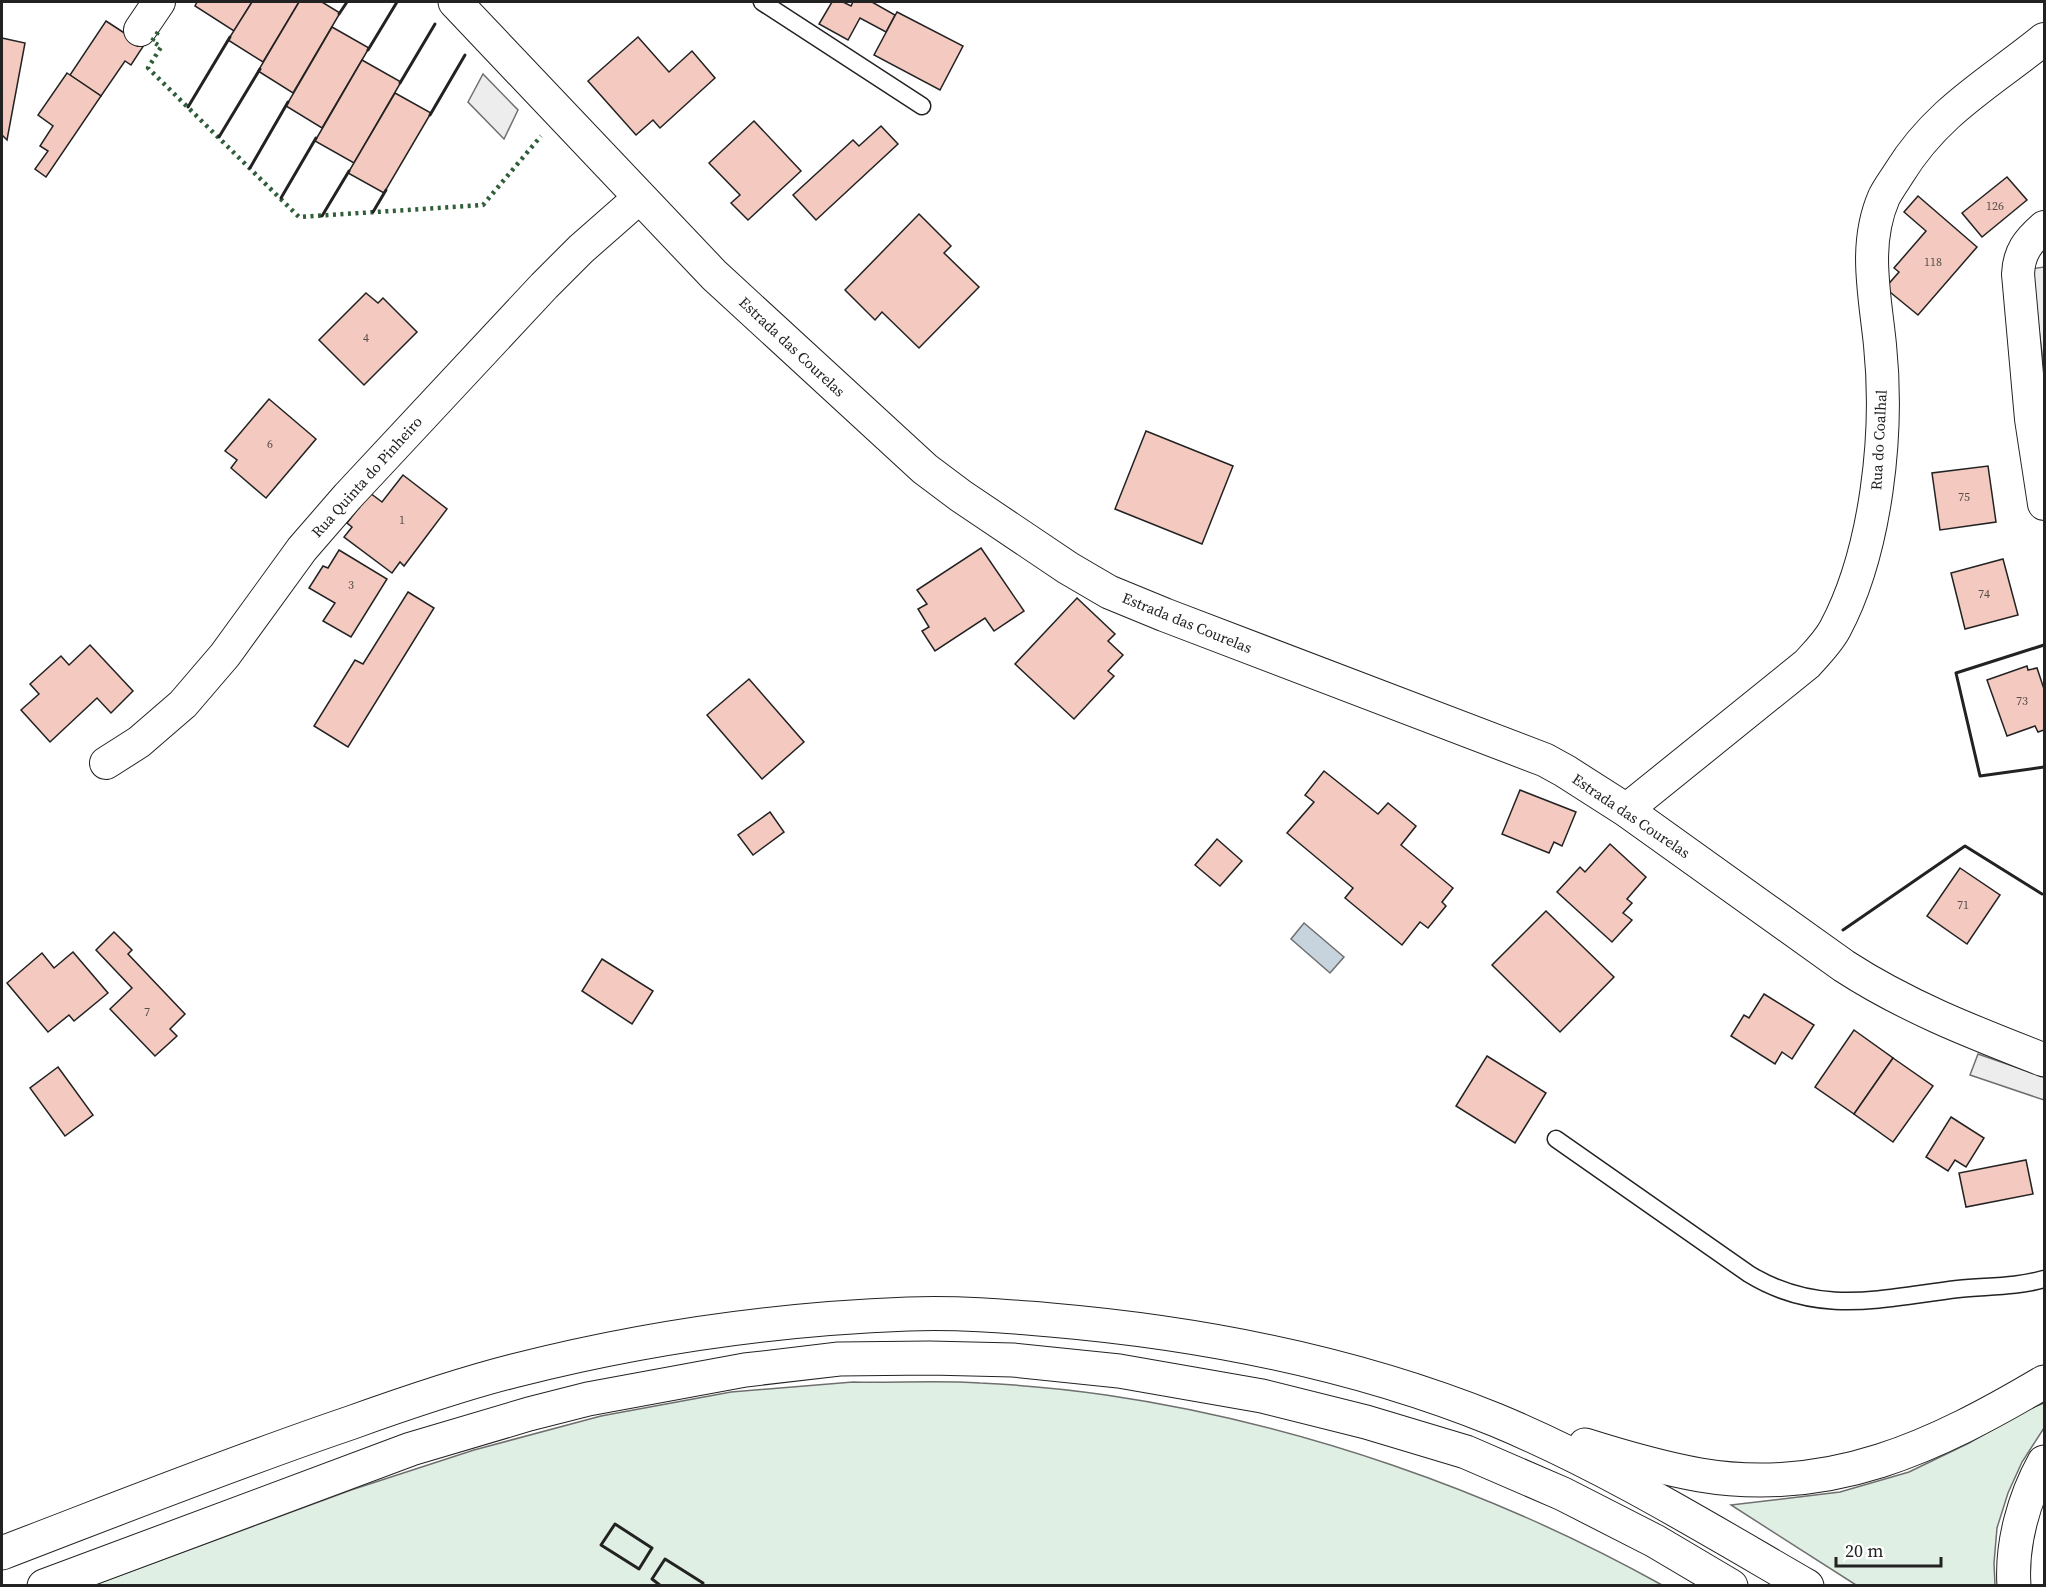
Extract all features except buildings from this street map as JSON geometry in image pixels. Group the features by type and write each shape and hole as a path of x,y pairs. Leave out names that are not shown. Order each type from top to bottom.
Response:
{"main road":[{"name":"Estrada das Courelas","path":"455,2 639,198 751,311 925,469 1068,568 1109,592 1166,615 1545,760 1626,810 1844,966 1875,985 1940,1018 2044,1060"},
{"path":"2,1553 295,1442 403,1404 512,1371 602,1351 716,1330 813,1319 913,1313 1007,1317 1104,1325 1220,1342 1327,1365 1414,1390 1497,1421 1576,1457 1665,1503 1807,1586"},
{"path":"44,1586 411,1449 529,1414 622,1392 745,1370 839,1359 930,1358 1013,1359 1119,1371 1262,1396 1366,1422 1466,1452 1563,1494 1655,1541 1731,1586"},
{"path":"1497,1421 1619,1456 1700,1475 1781,1479 1857,1468 1913,1451 1996,1411 2044,1382"},
{"path":"2014,1586 2021,1521 2035,1478 2044,1462"}],"street":[{"path":"141,30 159,2"},
{"name":"Rua do Coalhal","path":"1626,810 1807,664 1835,630 1851,593 1864,551 1875,501 1881,451 1880,345 1871,264 1874,233 1884,197 1904,164 1926,135 1962,100 2044,39"},
{"name":"Rua Quinta do Pinheiro","path":"106,763 139,742 183,704 225,655 302,549 348,496 544,286 581,249 639,198"},
{"path":"2044,227 2026,244 2019,263 2019,292 2038,418 2044,504"}],"lane":[{"path":"762,2 922,106"},
{"path":"1556,1139 1749,1274 1791,1295 1816,1300 1861,1302 2044,1279"}],"green space":[{"path":"853,1382 964,1382 1059,1389 1178,1407 1250,1423 1393,1465 1462,1491 1597,1551 1662,1585 91,1586 351,1490 474,1450 601,1416 731,1392"},
{"path":"2044,1403 2044,1428 2022,1462 2008,1493 1997,1528 1995,1585 1856,1585 1731,1505 1840,1492 1909,1472 1969,1443 2024,1411"}],"shaded area":[{"path":"483,74 518,110 504,139 468,102"},
{"path":"2044,267 2044,368 2031,269"},
{"path":"1304,923 1344,957 1330,973 1291,939"},
{"path":"1978,1054 2044,1077 2044,1100 1970,1075"}],"hedge":[{"path":"158,32 152,41 161,47 148,68 299,217 483,205 541,136"}],"wall":[{"path":"339,14 347,2"},
{"path":"368,50 397,2"},
{"path":"400,83 435,24"},
{"path":"188,107 230,37"},
{"path":"430,115 465,55"},
{"path":"219,137 260,69"},
{"path":"250,168 288,102"},
{"path":"281,198 316,138"},
{"path":"322,216 349,171"},
{"path":"373,212 386,190"},
{"path":"2044,645 1956,673 1980,776 2044,767"},
{"path":"1843,930 1965,846 2042,894"},
{"path":"615,1524 652,1548 639,1569 601,1545 615,1524"},
{"path":"661,1586 652,1579 665,1559 703,1583 701,1586"}]}
